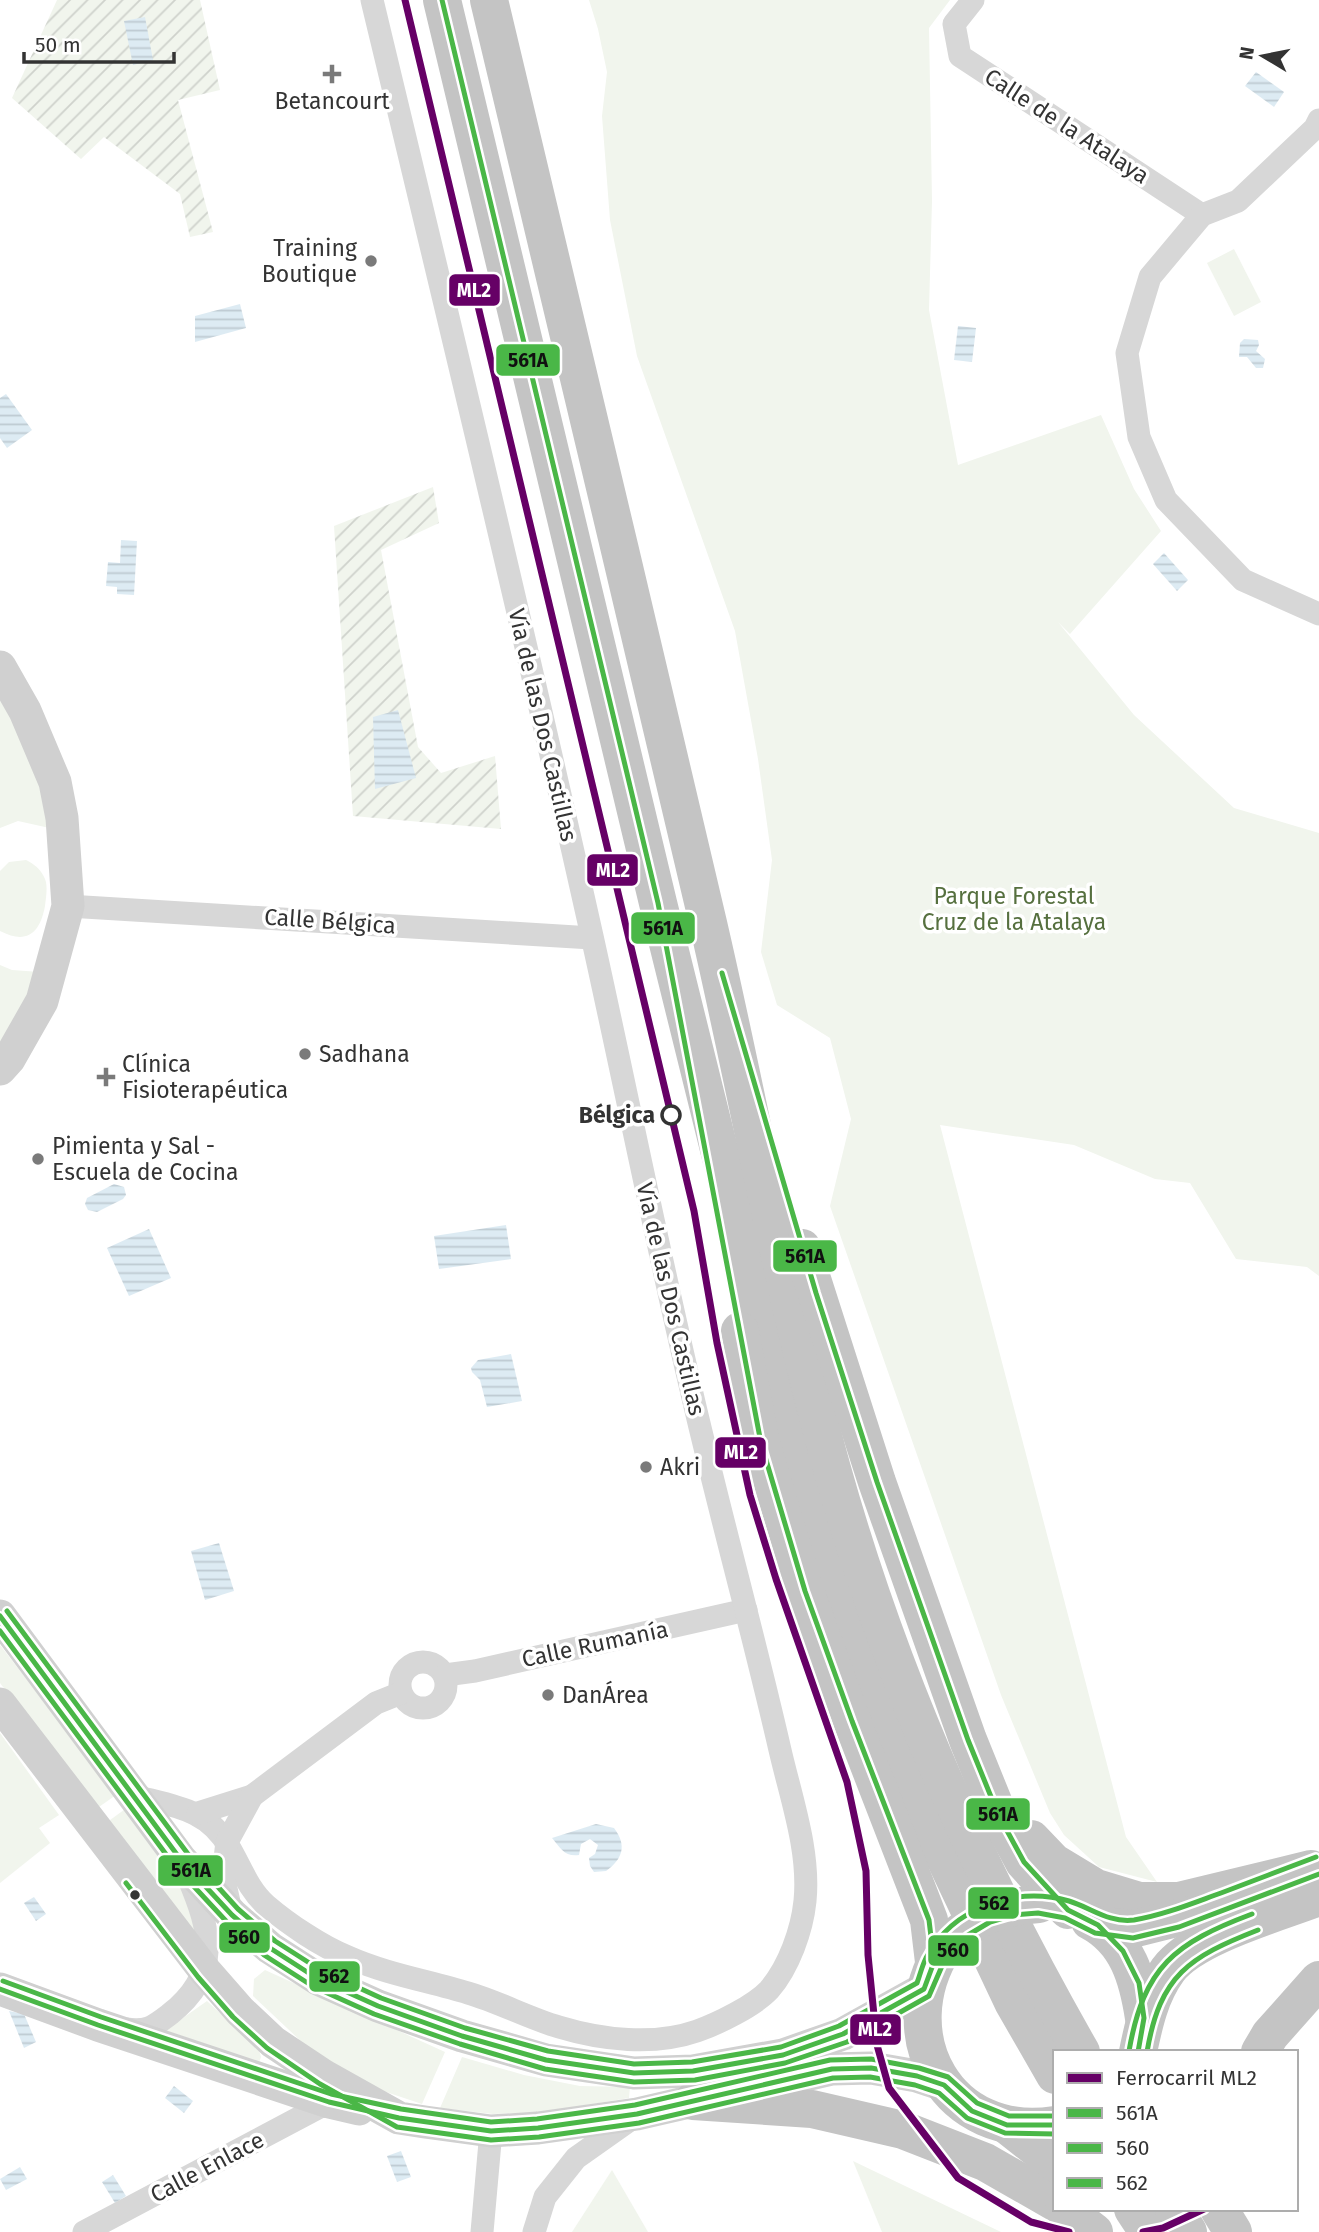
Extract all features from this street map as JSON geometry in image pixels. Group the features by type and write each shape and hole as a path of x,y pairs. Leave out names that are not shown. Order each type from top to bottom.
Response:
{"highway":[{"path":"442,0 658,903 804,1480 846,1622 899,1761 1013,2002 1053,2072"},
{"path":"489,0 709,927 793,1317 833,1472 883,1627 960,1819 1043,1986 1081,2050"},
{"path":"658,903 761,1443 805,1591 929,1920 934,1966 921,2023 928,2056 944,2085 972,2111 1007,2125 1053,2138"},
{"path":"709,927 816,1293 881,1495 979,1766 998,1814 1024,1862 1068,1913 1123,1951 1139,1983 1140,2043"},
{"path":"979,1766 1013,1819 1053,1862 1096,1888 1139,1901 1179,1901 1316,1877"},
{"path":"934,1966 963,1928 986,1914 1012,1906 1068,1913 1132,1929 1177,1919 1316,1877"},
{"path":"1140,2043 1169,1969 1192,1949 1224,1933 1316,1877"},
{"path":"1261,2050 1270,2035 1319,1980"},
{"path":"693,2101 812,2109 904,2130 985,2162 1053,2201"},
{"path":"1068,2211 1094,2232"},
{"path":"1099,2211 1114,2232"},
{"path":"1134,2211 1148,2232"},
{"path":"1175,2211 1188,2232"},
{"path":"1220,2211 1233,2232"},
{"path":"1235,2211 1243,2232"}],"main road":[{"path":"0,667 26,711 55,782 62,818 68,905 42,1002 9,1059 0,1069"},
{"path":"0,1616 181,1860 232,1915 270,1948 318,1979 378,2006 462,2036 546,2060 634,2073 693,2071 783,2055 844,2034 934,1966"},
{"path":"0,1704 205,1971 240,2011 273,2042 324,2076 399,2118"},
{"path":"0,1989 98,2025 329,2102 399,2118 491,2131 538,2128 637,2114 832,2069 871,2068 917,2076 944,2085"}],"street":[{"name":"Vía de las Dos Castillas","path":"135,1796 198,1813 227,1842 240,1871 261,1901 298,1928 345,1956 477,1995 555,2026 587,2034 663,2039 696,2031 732,2015 767,1992 785,1964 801,1926 806,1894 803,1849 753,1632 666,1285 592,938 464,383 372,0"},
{"name":"Calle de la Atalaya","path":"973,0 954,24 960,56 1202,215"},
{"path":"1319,120 1315,128 1238,201 1202,215 1150,277 1128,353 1139,437 1166,500 1242,580 1319,614"},
{"name":"Calle Bélgica","path":"68,905 592,938"},
{"name":"Calle Rumanía","path":"445,1675 475,1671 746,1611"},
{"path":"418,1662 434,1664 445,1675 446,1690 432,1706 425,1708 411,1704 401,1693 401,1677 411,1665 418,1662"},
{"path":"198,1813 252,1796 376,1703 401,1693"},
{"path":"232,1915 223,1875 227,1842 252,1796"},
{"path":"98,2025 143,2031 183,2004 196,1989 205,1971 208,1938 198,1901 181,1860"},
{"name":"Calle Enlace","path":"84,2232 329,2102"},
{"path":"534,2232 545,2197 576,2158 637,2114"},
{"path":"482,2232 491,2131"}],"green space":[{"path":"57,0 200,0 220,90 178,100 213,232 190,237 180,194 104,137 81,159 12,98"},
{"name":"Parque Forestal Cruz de la Atalaya","path":"589,0 950,0 929,28 932,201 929,310 958,465 1101,415 1134,489 1161,531 1070,634 1058,622 1134,715 1234,808 1319,833 1319,1276 1307,1267 1236,1259 1190,1183 1155,1179 1074,1145 940,1125 1126,1837 1157,1882 1099,1867 1064,1835 1050,1813 1001,1695 830,1206 851,1119 830,1038 777,1005 761,952 772,860 758,759 735,631 637,356 610,220 602,116 607,72"},
{"path":"1234,249 1261,302 1234,316 1207,263"},
{"path":"433,487 439,523 381,550 418,747 441,773 495,756 501,829 353,816 334,526"},
{"path":"0,689 21,732 54,829 18,821 0,828"},
{"path":"26,860 43,875 46,899 43,915 36,929 31,934 18,937 0,931 0,871 9,862"},
{"path":"0,965 12,970 40,972 0,1048"},
{"path":"0,1645 116,1795 96,1809 0,1683"},
{"path":"0,1733 59,1815 39,1828 50,1843 0,1883"},
{"path":"128,1807 190,1902 207,1950 106,1823"},
{"path":"265,1970 445,2052 422,2104 359,2083 323,2062 253,1996 254,1979"},
{"path":"207,2001 259,2050 259,2063 163,2032"},
{"path":"462,2057 524,2075 580,2086 630,2087 629,2098 543,2112 493,2114 440,2108"},
{"path":"853,2161 1001,2232 882,2232"},
{"path":"612,2170 648,2232 572,2232"}],"shaded area":[{"path":"145,17 153,60 133,65 124,21"},
{"path":"1256,72 1284,92 1274,107 1245,86"},
{"path":"240,304 246,328 195,342 195,316"},
{"path":"958,326 976,328 972,362 954,360"},
{"path":"1244,339 1258,340 1256,351 1265,359 1263,368 1256,368 1247,357 1239,357 1240,343"},
{"path":"6,394 32,430 7,448 0,438 0,398"},
{"path":"121,540 137,541 134,595 117,594 117,587 106,586 108,562 120,563"},
{"path":"1164,553 1188,580 1177,591 1153,564"},
{"path":"398,710 416,778 375,789 373,717"},
{"path":"114,1184 124,1187 126,1195 123,1199 97,1212 88,1210 85,1204 87,1198"},
{"path":"506,1225 511,1259 439,1269 434,1236"},
{"path":"149,1229 171,1278 129,1296 107,1248"},
{"path":"511,1354 522,1401 487,1407 480,1380 471,1368 478,1360"},
{"path":"219,1543 234,1591 205,1600 191,1551"},
{"path":"596,1824 614,1828 621,1840 619,1857 606,1871 594,1872 590,1866 589,1858 595,1854 598,1845 590,1839 581,1844 579,1855 570,1855 552,1838"},
{"path":"34,1897 46,1914 36,1921 24,1903"},
{"path":"9,2011 24,2014 36,2042 24,2048"},
{"path":"174,2086 193,2101 184,2113 165,2098"},
{"path":"401,2151 411,2177 397,2182 387,2156"},
{"path":"20,2167 27,2179 6,2190 0,2179"},
{"path":"113,2175 126,2196 115,2203 102,2182"}],"rail line":[{"name":"ML2","path":"405,0 694,1211 717,1343 750,1495 776,1579 847,1782 866,1871 868,1955 877,2045 889,2088 958,2178 1031,2222 1069,2232"},
{"name":"ML2","path":"1143,2232 1163,2228 1200,2211"}],"transit line":[{"name":"561A","path":"0,1616 181,1860 232,1915 270,1948 318,1979 378,2006 462,2036 546,2060 634,2073 693,2071 783,2055 843,2034 924,1989 934,1962 929,1920 805,1591 761,1443 658,903 442,0"},
{"name":"561A","path":"722,973 816,1293 877,1482 968,1740 998,1814 1024,1862 1068,1910 1098,1925 1123,1951 1139,1983 1144,2018 1138,2050"},
{"name":"562","path":"7,1611 188,1854 238,1909 275,1941 322,1971 381,1998 465,2028 548,2051 634,2064 692,2062 781,2047 839,2026 917,1983 926,1958 938,1940 952,1925 988,1905 1028,1896 1049,1897 1069,1901 1108,1917 1134,1920 1178,1908 1316,1857"},
{"name":"560","path":"0,1631 174,1865 226,1921 264,1955 314,1987 374,2014 460,2044 545,2069 634,2082 695,2080 785,2063 847,2042 929,1996 951,1953 968,1935 990,1922 1014,1915 1038,1913 1065,1918 1095,1933 1133,1938 1179,1927 1319,1874"},
{"name":"560","path":"126,1883 198,1977 233,2017 267,2048 320,2084 397,2127 491,2140 539,2137 639,2123 833,2078 870,2077 915,2085 939,2093 967,2118 1005,2133 1053,2134"},
{"name":"562","path":"1129,2050 1144,1998 1154,1978 1167,1962 1202,1936 1252,1914"},
{"name":"560","path":"1147,2050 1160,2004 1182,1972 1213,1950 1258,1930"},
{"name":"562","path":"3,1981 101,2017 331,2094 401,2109 491,2122 537,2119 635,2105 830,2060 871,2059 919,2068 948,2077 977,2103 1009,2116 1053,2116"},
{"name":"561A","path":"0,1989 98,2025 329,2102 399,2118 491,2131 538,2128 637,2114 832,2069 871,2068 917,2076 944,2085 972,2111 1007,2125 1053,2125"}],"place":[{"name":"Betancourt","path":"332,74"},
{"name":"Training Boutique","path":"371,261"},
{"name":"Sadhana","path":"305,1054"},
{"name":"Clínica Fisioterapéutica","path":"106,1077"},
{"name":"Bélgica","path":"671,1115"},
{"name":"Pimienta y Sal - Escuela de Cocina","path":"38,1159"},
{"name":"Akri","path":"646,1467"},
{"name":"DanÁrea","path":"548,1695"}]}
